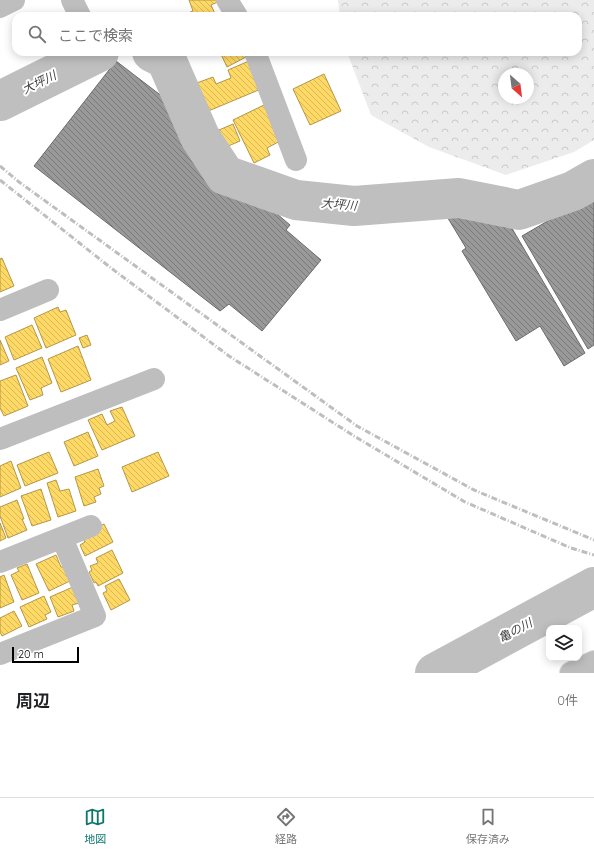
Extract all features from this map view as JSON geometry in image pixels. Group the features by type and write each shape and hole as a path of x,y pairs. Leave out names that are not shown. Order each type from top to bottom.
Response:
{"street":[{"path":"0,7 14,0"},
{"path":"72,0 78,12"},
{"path":"227,0 234,12"},
{"path":"257,56 296,160"},
{"path":"0,310 48,290"},
{"path":"0,439 154,379"},
{"path":"0,562 91,526"},
{"path":"0,654 94,616 62,538"},
{"path":"571,673 594,662"}],"green space":[{"path":"338,0 594,0 594,140 574,152 506,175 429,147 371,115 349,56 582,56 582,12 340,12"}],"building: 住宅":[{"path":"189,0 222,0 211,5 214,12 191,12 193,11"},
{"path":"222,56 248,56 227,67"},
{"path":"249,61 261,89 206,112 194,84 213,77 216,84 231,78 228,70"},
{"path":"324,74 341,111 310,125 293,89"},
{"path":"264,105 282,140 267,148 270,155 254,163 233,120"},
{"path":"233,124 240,141 226,147 219,130"},
{"path":"2,258 14,286 0,292 0,259"},
{"path":"58,307 60,312 66,310 76,335 46,348 34,318"},
{"path":"32,325 42,348 14,360 5,337"},
{"path":"87,335 91,345 83,348 79,338"},
{"path":"0,340 9,361 0,365"},
{"path":"78,346 91,380 61,392 48,359"},
{"path":"42,357 52,383 41,388 43,395 30,400 16,368"},
{"path":"16,375 28,406 4,416 0,408 0,381"},
{"path":"122,407 135,436 102,450 88,420 102,414 107,425 115,421 110,411"},
{"path":"88,432 98,456 74,466 64,442"},
{"path":"49,452 58,473 25,486 17,465"},
{"path":"158,452 169,476 132,492 122,467"},
{"path":"11,461 21,488 0,497 0,466"},
{"path":"98,469 104,486 99,488 101,494 94,497 96,502 84,506 75,477"},
{"path":"56,480 60,491 69,489 76,511 58,517 47,483"},
{"path":"41,489 51,520 32,526 21,496"},
{"path":"17,500 24,519 22,519 27,530 8,538 0,516 0,507"},
{"path":"0,523 6,538 0,541"},
{"path":"104,524 113,542 85,556 80,545 85,542 81,535"},
{"path":"112,550 123,573 98,586 96,582 94,583 89,572 92,570 90,566 98,563 96,558"},
{"path":"56,555 61,567 63,567 70,581 49,591 36,564"},
{"path":"27,564 39,593 22,600 11,575 19,571 17,568"},
{"path":"4,575 14,602 0,608 0,577"},
{"path":"119,579 130,600 111,610 103,593 107,591 105,586"},
{"path":"73,587 79,603 72,605 74,611 58,617 50,597"},
{"path":"44,596 51,612 45,615 47,619 29,627 20,607"},
{"path":"14,611 22,626 2,636 0,632 0,618"}],"building: 工業":[{"path":"116,61 176,107 186,138 204,170 221,181 248,189 290,225 286,230 321,260 262,331 229,304 220,311 34,166"},
{"path":"594,194 594,345 588,349 522,236"},
{"path":"443,210 501,223 504,228 510,225 585,353 564,366 540,326 516,341 462,251 466,248"}],"waterway":[{"name":"大坪川","path":"0,101 91,56"},
{"name":"大坪川","path":"160,56 166,59 200,137 225,175 296,200 354,206 459,198 519,210 573,191 594,179"},
{"name":"亀の川","path":"435,673 594,587"}],"railway":[{"path":"0,166 19,182 357,426 474,490 594,540"},
{"path":"0,180 111,268 229,356 354,436 465,502 571,548 594,555"}]}
